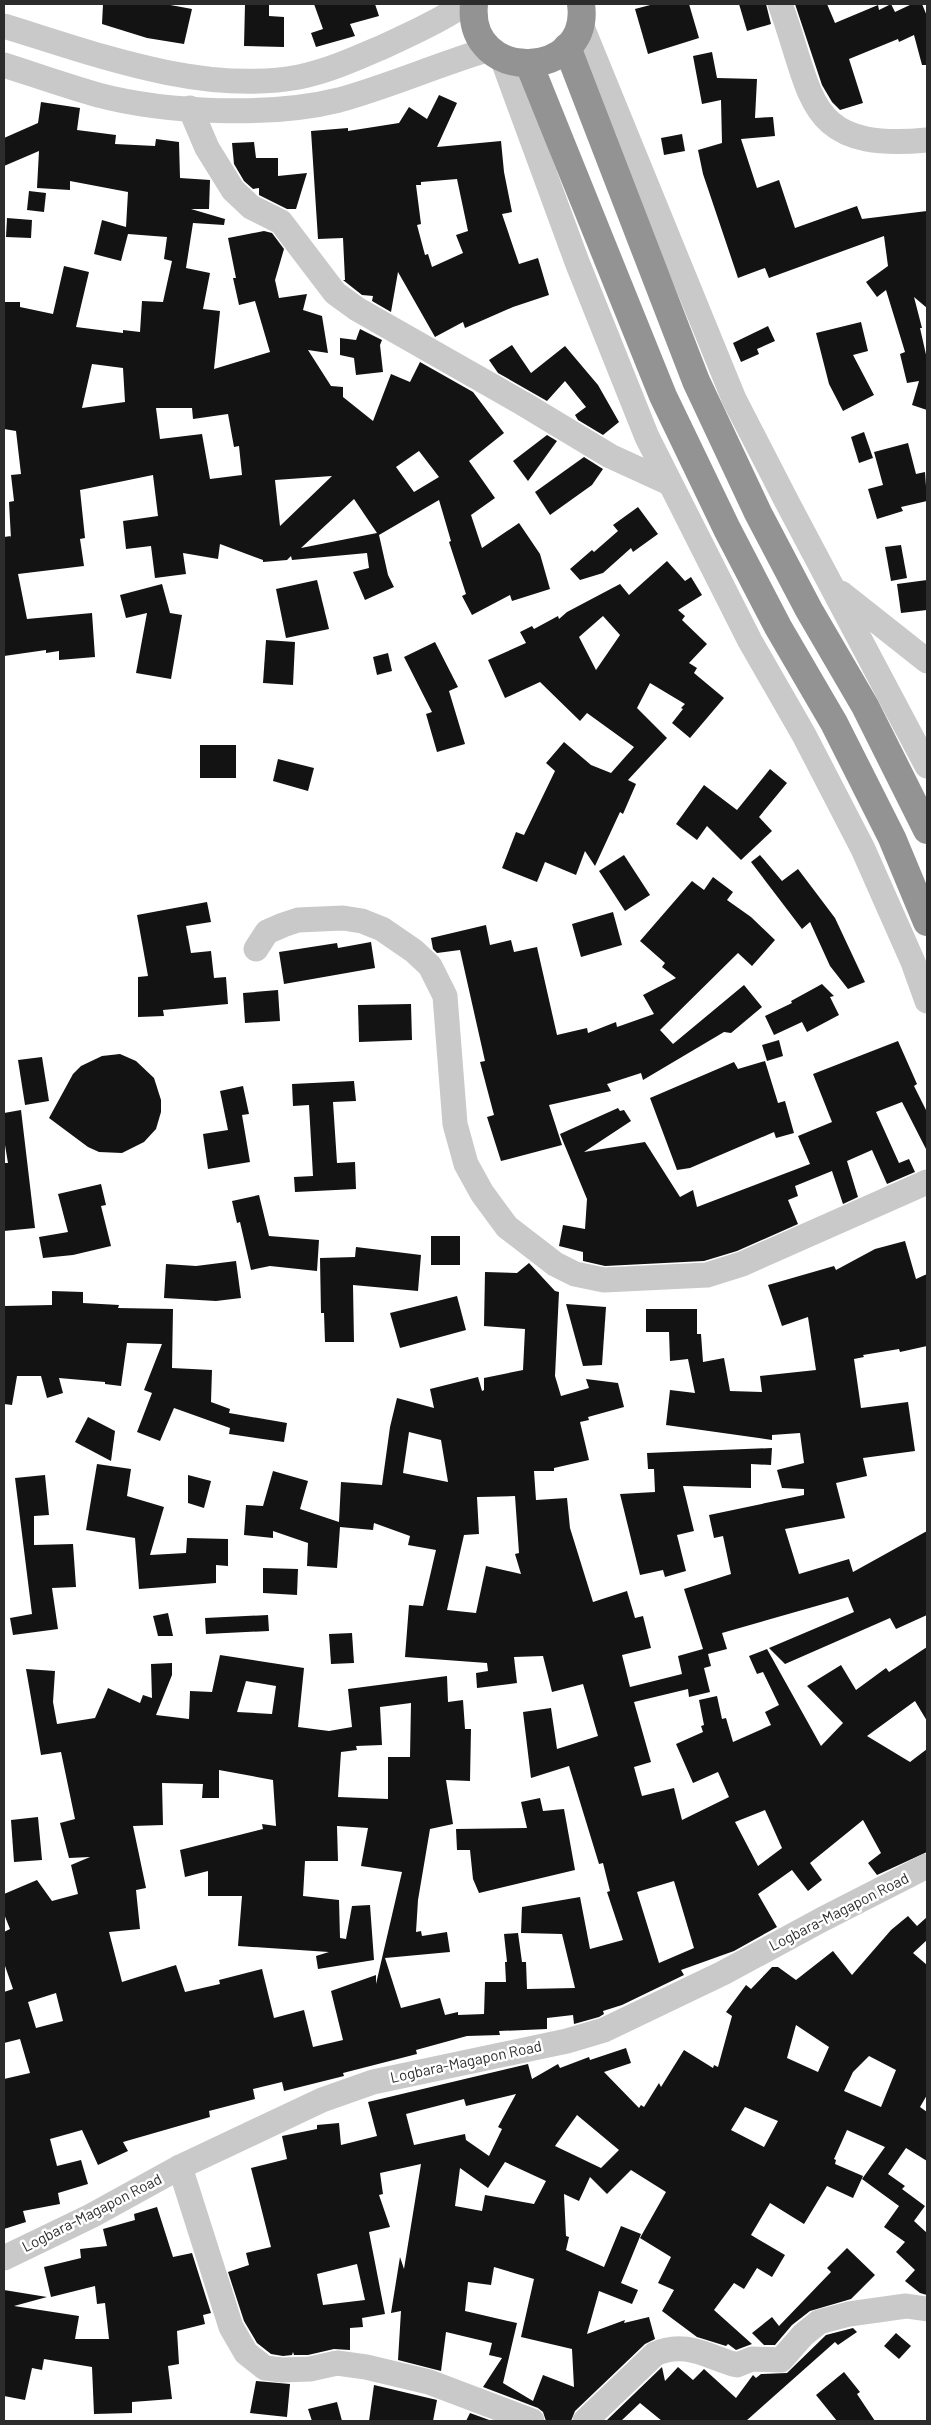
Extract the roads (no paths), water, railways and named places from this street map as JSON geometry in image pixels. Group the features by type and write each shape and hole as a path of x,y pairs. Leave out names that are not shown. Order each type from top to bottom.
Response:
{"highway":[{"path":"474,4 475,26 481,38 496,54 515,63 543,62 556,56 575,36 580,13"},
{"path":"566,47 696,381 758,513 809,610 865,706 927,830"},
{"path":"529,64 663,396 727,529 778,627 834,723 892,838 927,922"}],"street":[{"path":"4,26 145,69 207,78 258,80 299,77 342,64 437,23 465,4"},
{"path":"780,4 809,94 820,114 839,128 878,142 927,140"},
{"path":"580,13 734,399 927,766"},
{"path":"4,65 99,95 161,106 219,110 276,109 338,100 496,54 647,437 750,641 804,735 863,849 927,1000"},
{"path":"190,108 207,148 233,190 251,207 281,222 335,293 357,308 610,456 669,483"},
{"path":"832,586 927,662"},
{"path":"256,949 267,932 283,925 298,920 343,918 362,921 382,929 414,951 430,966 445,996 455,1124 466,1164 482,1193 507,1226 555,1264 576,1274 604,1280 707,1275 742,1264 927,1182"},
{"name":"Logbara-Magapon Road","path":"4,2258 91,2216 180,2167 322,2100 373,2082 567,2041 604,2030 723,1973 823,1918 927,1866"},
{"path":"180,2167 231,2327 246,2353 265,2368 282,2370 310,2369 337,2362 395,2373 436,2390 532,2421"},
{"path":"585,2421 655,2354 668,2348 697,2351 737,2365 752,2359 781,2360 803,2335 819,2322 849,2314 906,2306 927,2309"}]}
